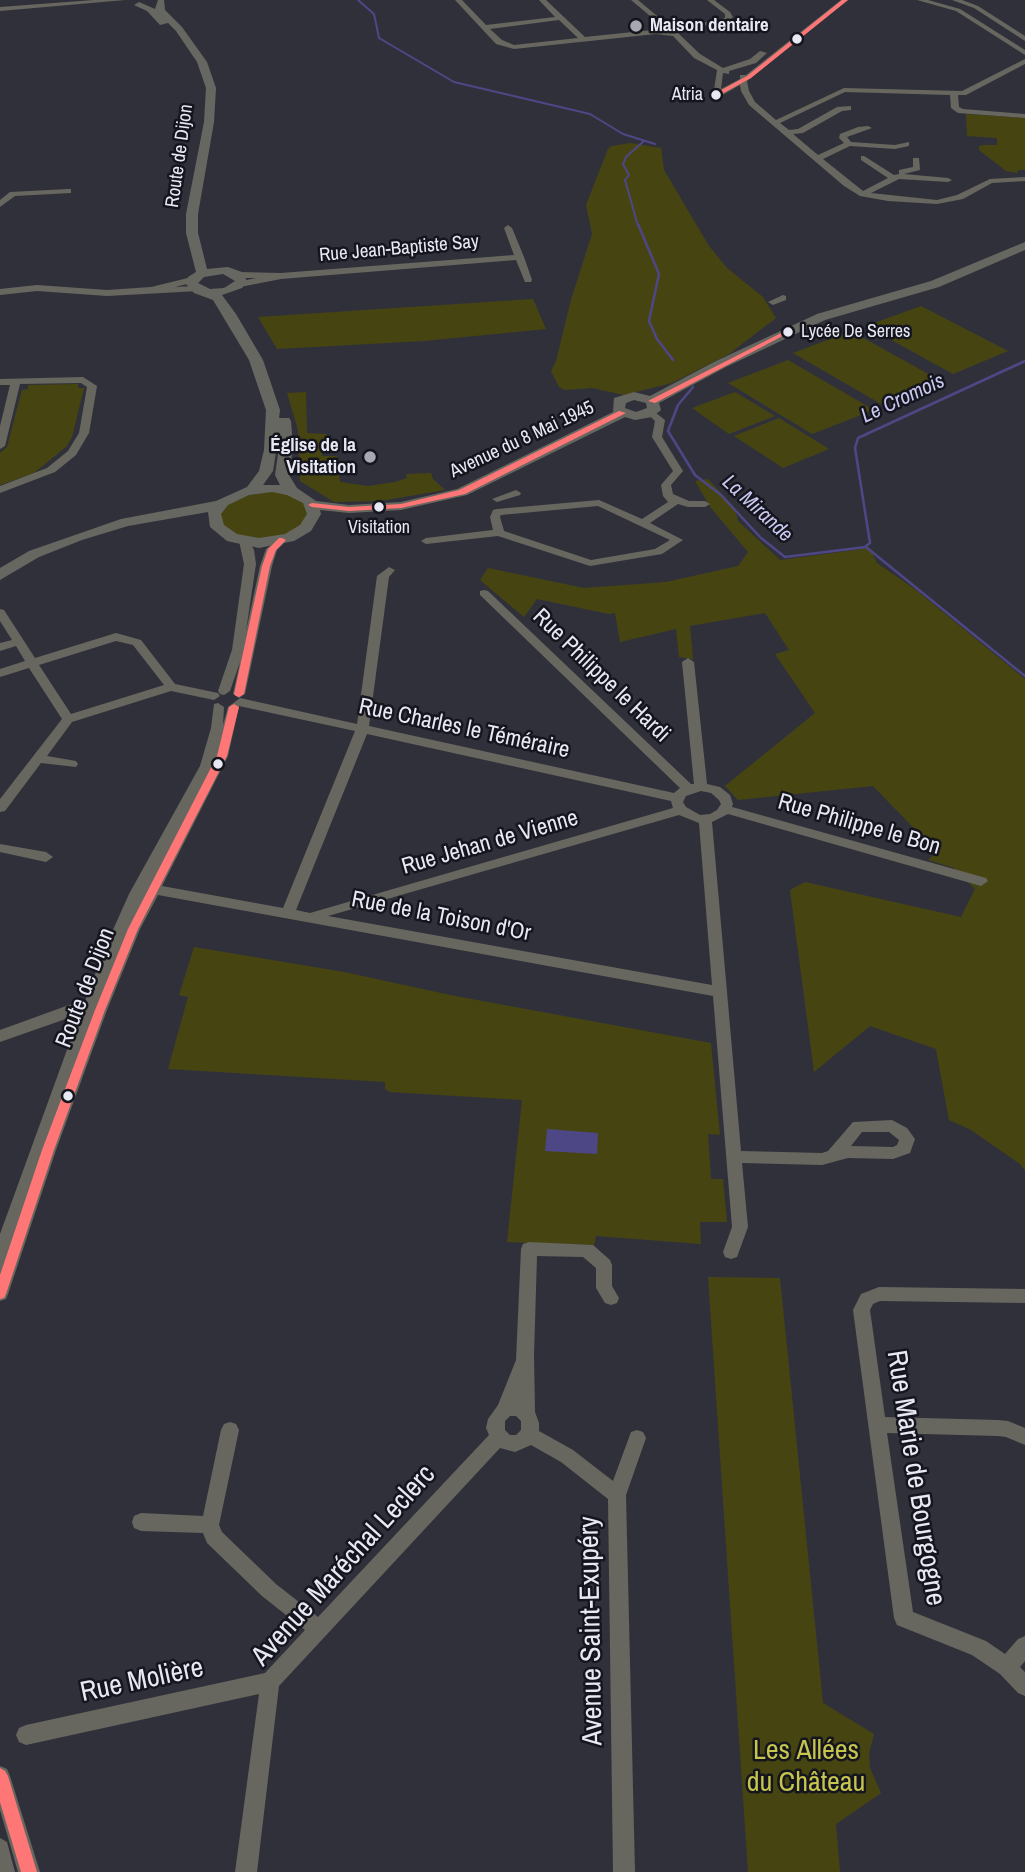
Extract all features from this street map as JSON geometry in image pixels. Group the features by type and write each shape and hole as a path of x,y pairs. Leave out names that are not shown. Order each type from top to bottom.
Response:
{"main road":[{"path":"122,0 154,12 197,65 210,100"},
{"path":"139,5 163,1"},
{"name":"Route de Dijon","path":"163,1 160,11 179,29 202,62 211,88 209,122 192,214 192,233 197,249 196,281"},
{"path":"628,414 616,407 619,401 654,387 699,375 813,318 954,276 1025,246"},
{"path":"197,249 211,266 236,283"},
{"path":"219,270 196,281 217,297 230,314 281,405 286,447 282,475 292,491"},
{"path":"210,292 236,283"},
{"path":"230,314 236,283"},
{"path":"252,490 266,471 275,425 270,396 256,360"},
{"path":"584,433 615,426 628,414 652,407 699,375"},
{"path":"634,396 652,407"},
{"name":"Avenue du 8 Mai 1945","path":"312,505 349,509 401,506 462,492 584,433"},
{"path":"310,524 314,514 312,505 304,497 292,491 272,488 234,495 220,505 214,514 215,524 227,536 244,541 282,540 296,535 310,524 401,506"},
{"path":"0,575 34,554 78,537 126,522 220,505"},
{"path":"78,537 145,524 215,524"}],"street":[{"path":"0,9 122,0"},
{"path":"458,0 505,45 526,48 656,32 677,32 727,20 728,13 710,0"},
{"path":"542,0 585,41"},
{"path":"634,0 677,32 697,56 737,75 752,103 851,187 863,194 887,199 937,202 960,197 990,181 1025,179"},
{"path":"737,75 834,0"},
{"path":"737,75 844,0"},
{"path":"920,0 958,10 1025,53"},
{"path":"955,0 976,8 1025,39"},
{"path":"485,27 561,18"},
{"path":"1000,37 1025,23"},
{"path":"656,32 656,29 666,26"},
{"path":"775,123 844,89 954,95 966,92 1025,61"},
{"path":"710,64 737,75"},
{"path":"954,95 955,108 961,111 1025,116"},
{"path":"786,133 800,131 848,108"},
{"path":"849,144 842,137 858,129 868,128"},
{"path":"817,159 849,144 895,147 906,144"},
{"path":"864,158 896,177 948,180"},
{"path":"863,194 901,172 917,168 916,160"},
{"path":"0,204 13,194 68,191"},
{"path":"508,228 528,280"},
{"name":"Rue Jean-Baptiste Say","path":"236,283 281,276 520,257"},
{"path":"0,292 37,288 107,293 151,290 196,281"},
{"path":"773,302 783,298"},
{"path":"0,382 83,380 90,383 92,389 83,433 72,453 51,470 0,490"},
{"path":"0,446 16,382"},
{"path":"652,407 660,420 657,437 678,471 668,479 665,490 673,499 688,504 705,504"},
{"path":"497,499 516,493"},
{"path":"644,522 673,503 673,499"},
{"path":"426,541 499,533 590,563 658,552 678,540 598,503 497,512 495,517 499,533"},
{"name":"Route de Dijon","path":"0,1294 48,1150 133,929 222,756 238,701 266,566 272,550 282,540"},
{"name":"Route de Dijon","path":"0,1258 111,950 152,864 206,766 217,728 219,698 238,650 250,564 244,541"},
{"path":"288,913 363,728 383,576 389,570"},
{"name":"Rue Philippe le Hardi","path":"484,593 687,796 721,794 727,804 725,809"},
{"path":"0,611 68,719"},
{"path":"0,673 116,637 137,642 171,687"},
{"path":"0,646 19,641"},
{"path":"687,796 688,662"},
{"path":"0,808 68,719 171,687 238,701"},
{"name":"Rue Charles le Téméraire","path":"238,701 687,796 691,817 705,819"},
{"path":"37,758 72,764"},
{"name":"Rue Jehan de Vienne","path":"311,916 687,796"},
{"path":"725,809 718,816 705,819 740,1227 731,1252"},
{"name":"Rue Philippe le Bon","path":"725,809 981,881"},
{"path":"0,848 46,857"},
{"path":"152,864 149,877 153,890"},
{"name":"Rue de la Toison d'Or","path":"153,890 311,916 720,992"},
{"path":"0,1036 74,1009 90,1009"},
{"path":"734,1157 822,1159 833,1156"},
{"path":"525,1354 505,1410 494,1421 499,1437 515,1443 529,1434 531,1424 526,1414 525,1354 529,1249 587,1250 604,1265 604,1288 611,1298"},
{"name":"Rue Marie de Bourgogne","path":"1025,1296 890,1293 871,1296 861,1310 904,1618 918,1626 969,1643 1007,1667 1025,1686"},
{"path":"505,1410 516,1409 526,1414"},
{"path":"877,1425 998,1428 1008,1429 1025,1437"},
{"path":"230,1430 210,1525 214,1537 269,1590 320,1630"},
{"name":"Avenue Saint-Exupéry","path":"529,1434 567,1456 617,1496 624,1872"},
{"name":"Avenue Maréchal Leclerc","path":"246,1872 270,1682 499,1437"},
{"path":"617,1496 637,1438"},
{"path":"141,1522 210,1525"},
{"path":"1007,1667 1025,1646"},
{"name":"Rue Molière","path":"26,1735 270,1682"},
{"path":"0,1776 29,1872"}],"green space":[{"path":"966,114 1025,118 1025,170 1018,170 1017,173 1006,171 979,150 979,146 997,145 997,138 967,136"},
{"path":"630,143 661,148 664,170 709,246 727,268 763,297 776,318 729,354 672,383 624,395 592,388 565,390 559,387 551,371 592,234 586,205 608,149"},
{"path":"533,299 546,329 424,341 277,349 258,317"},
{"path":"921,306 1008,351 953,374 866,326"},
{"path":"851,331 939,380 881,404 793,353"},
{"path":"788,360 874,410 812,434 728,383"},
{"path":"78,384 78,388 84,388 72,437 67,446 34,473 0,485 0,453 7,447 22,390 28,389 28,385"},
{"path":"306,392 307,433 327,434 328,450 321,451 322,456 337,456 340,482 368,486 395,482 407,478 406,474 431,473 433,479 445,490 380,501 334,502 300,481 298,430 287,393"},
{"path":"735,392 775,416 729,434 692,408"},
{"path":"779,418 829,449 783,468 734,436"},
{"path":"708,479 735,508 738,521 780,560 870,548 877,563 916,590 1025,679 1025,1171 1020,1164 971,1130 949,1120 936,1049 870,1026 814,1072 790,890 805,882 961,917 975,889 954,868 928,860 937,852 873,786 738,800 725,786 815,713 775,654 789,650 765,613 690,626 693,659 679,657 676,629 620,642 615,613 537,599 524,617 480,580 488,568 584,588 666,582 738,566 748,552 711,508 695,481"},
{"path":"273,491 303,501 307,507 307,521 287,535 269,539 244,538 226,529 220,516 225,506 243,496"},
{"path":"194,947 344,972 455,996 711,1043 720,1135 708,1134 711,1179 723,1179 727,1222 700,1222 701,1244 596,1236 594,1245 507,1242 522,1100 390,1092 385,1089 385,1082 168,1069 188,997 179,995"},
{"name":"Les Allées du Château","path":"708,1277 780,1278 823,1703 874,1734 869,1753 870,1768 881,1793 836,1824 840,1872 748,1872"}],"shaded area":[{"path":"547,1129 598,1133 597,1154 545,1151"}],"waterway":[{"path":"358,0 374,14 379,38 454,82 590,114 623,134 655,144"},
{"name":"La Mirande","path":"638,226 625,180 629,175 623,164 626,157 644,141"},
{"name":"La Mirande","path":"638,224 659,274 649,321 657,339 673,360"},
{"name":"Le Cromois","path":"866,546 870,543 855,448 858,438 1025,361"},
{"name":"La Mirande","path":"693,387 678,405 668,431 695,475 721,495 761,538 785,557 866,547 1025,676"}],"transit line":[{"path":"716,95 749,77 845,0"},
{"path":"652,401 791,330"},
{"path":"312,505 349,509 401,506 462,492 622,413"},
{"path":"239,694 266,566 272,549 282,540"},
{"path":"0,1294 48,1150 100,1010 133,929 222,756 234,707"},
{"path":"0,1776 29,1872"}],"place":[{"name":"Maison dentaire","path":"636,26"},
{"name":"Atria","path":"716,95"},
{"name":"Lycée De Serres","path":"788,332"},
{"name":"Église de la Visitation","path":"370,457"},
{"name":"Visitation","path":"379,507"}]}
